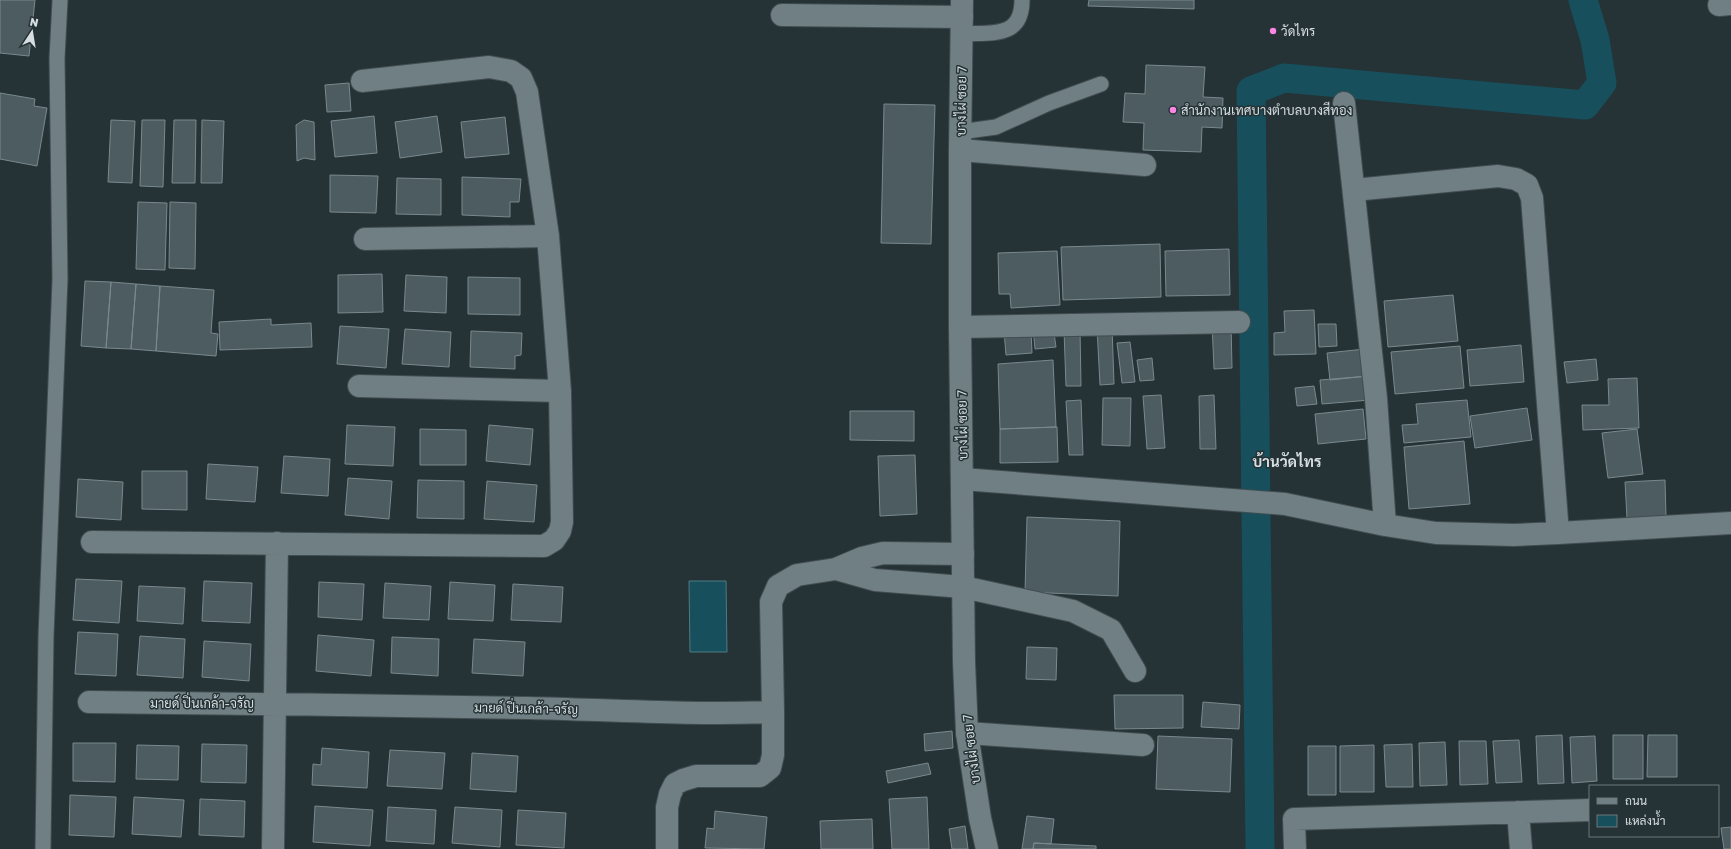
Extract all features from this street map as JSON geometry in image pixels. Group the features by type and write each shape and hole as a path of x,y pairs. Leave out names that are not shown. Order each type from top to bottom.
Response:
{"street":[{"path":"782,15 962,17"},
{"name":"บางไผ่ ซอย 7","path":"962,17 960,327 963,588 967,733 980,818 987,849"},
{"path":"92,542 544,546 554,540 560,530 562,522 560,391 548,236 527,92 521,78 510,70 489,67 362,81"},
{"path":"1344,103 1376,398 1385,525"},
{"path":"960,141 1145,165"},
{"path":"1354,190 1498,176 1516,179 1527,185 1532,198 1558,533"},
{"path":"365,239 548,236"},
{"path":"960,327 1239,322"},
{"path":"359,386 560,391"},
{"path":"962,479 1285,504 1385,525 1436,533 1514,535 1731,522"},
{"path":"273,849 277,543"},
{"path":"667,849 667,807 674,784 696,776 760,776 770,768 773,755 773,712 770,602 778,586 797,575 836,569 862,558 883,553 963,554"},
{"path":"836,569 874,580 963,588 1073,611 1111,630 1134,671"},
{"name":"มายด์ ปิ่นเกล้า-จรัญ","path":"89,702 581,709 660,713 773,712"},
{"path":"967,733 1143,745"},
{"path":"1295,849 1294,819 1589,810"},
{"path":"1518,812 1520,849"}],"lane":[{"path":"43,849 46,636 60,279 57,58 60,0"},
{"path":"962,17 1002,32 1013,28 1019,18 1022,0"},
{"path":"960,141 996,128 1049,104 1100,84"}],"water":[{"path":"689,581 726,581 727,652 690,652"}],"building":[{"path":"0,0 35,0 29,56 0,53"},
{"path":"1089,0 1194,0 1194,9 1088,6"},
{"name":"สำนักงานเทศบางตำบลบางสีทอง","path":"1146,65 1205,67 1203,97 1223,98 1222,128 1202,127 1201,152 1143,150 1144,123 1123,122 1125,93 1145,94"},
{"path":"349,83 351,111 327,112 325,85"},
{"path":"0,93 35,99 34,106 47,108 37,166 0,159"},
{"path":"884,104 935,105 931,244 881,243"},
{"path":"374,116 377,153 335,157 331,121"},
{"path":"437,116 442,152 400,158 395,122"},
{"path":"505,117 509,154 465,158 461,122"},
{"path":"111,120 135,121 132,183 108,182"},
{"path":"142,120 165,120 163,187 140,186"},
{"path":"174,120 196,120 195,183 172,183"},
{"path":"202,120 224,121 222,183 201,183"},
{"path":"304,120 314,122 315,160 304,158 297,161 296,125"},
{"path":"330,175 378,176 376,213 330,212"},
{"path":"462,177 521,179 519,202 510,202 510,217 462,215"},
{"path":"397,178 441,179 441,215 396,214"},
{"path":"138,202 167,203 165,270 136,269"},
{"path":"170,202 196,203 195,269 169,268"},
{"path":"1160,244 1161,297 1063,300 1061,247"},
{"path":"1229,249 1230,295 1166,296 1165,251"},
{"path":"1057,251 1060,305 1011,308 1010,294 999,294 998,253"},
{"path":"382,274 383,312 338,313 338,275"},
{"path":"406,275 447,277 446,313 404,311"},
{"path":"468,277 520,278 520,315 468,314"},
{"path":"85,281 111,282 106,348 81,346"},
{"path":"111,282 136,284 131,349 106,348"},
{"path":"136,284 160,286 156,351 131,349"},
{"path":"160,286 214,290 211,333 218,334 216,356 156,351"},
{"path":"1453,295 1458,341 1388,347 1384,301"},
{"path":"1314,310 1316,354 1274,355 1274,333 1285,332 1284,311"},
{"path":"271,319 271,325 311,323 312,347 220,350 219,322"},
{"path":"1231,323 1232,368 1214,369 1212,324"},
{"path":"1318,324 1336,324 1337,346 1319,347"},
{"path":"340,326 389,329 386,368 337,364"},
{"path":"1053,326 1056,347 1035,349 1033,328"},
{"path":"1112,327 1114,384 1100,385 1097,328"},
{"path":"405,329 451,332 449,367 402,364"},
{"path":"1031,330 1032,353 1006,355 1004,331"},
{"path":"1064,330 1080,330 1081,386 1066,386"},
{"path":"471,331 522,333 521,355 515,356 515,369 470,367"},
{"path":"1130,342 1135,382 1122,383 1117,343"},
{"path":"1521,345 1524,382 1470,386 1467,350"},
{"path":"1460,346 1464,388 1395,394 1391,352"},
{"path":"1365,349 1368,376 1330,380 1327,353"},
{"path":"1152,358 1154,380 1140,381 1137,360"},
{"path":"1596,359 1598,380 1567,383 1564,362"},
{"path":"1053,360 1056,427 1000,429 998,364"},
{"path":"1368,376 1370,400 1322,404 1320,380"},
{"path":"1637,378 1639,428 1583,430 1582,405 1609,405 1608,379"},
{"path":"1314,386 1317,404 1297,406 1295,388"},
{"path":"1161,395 1165,448 1147,449 1143,396"},
{"path":"1214,395 1216,449 1200,449 1199,396"},
{"path":"1103,398 1131,398 1130,446 1102,445"},
{"path":"1081,400 1083,455 1069,455 1066,401"},
{"path":"1467,400 1471,437 1404,443 1402,425 1418,424 1416,404"},
{"path":"1527,408 1532,440 1475,448 1470,416"},
{"path":"1363,409 1366,439 1318,444 1315,414"},
{"path":"850,411 914,411 914,441 850,440"},
{"path":"347,425 395,427 393,466 345,464"},
{"path":"489,425 533,429 530,465 486,461"},
{"path":"1057,427 1058,462 1000,463 1000,429"},
{"path":"420,429 466,430 466,465 420,465"},
{"path":"1637,429 1643,474 1608,478 1602,433"},
{"path":"1464,441 1470,504 1409,509 1404,447"},
{"path":"915,455 917,514 880,516 878,456"},
{"path":"284,456 330,459 328,496 281,493"},
{"path":"208,464 258,467 255,502 206,499"},
{"path":"142,471 187,471 187,510 142,509"},
{"path":"348,478 392,481 389,519 345,515"},
{"path":"78,479 123,482 121,520 76,517"},
{"path":"418,480 464,481 464,519 417,518"},
{"path":"1665,480 1666,516 1627,518 1625,482"},
{"path":"487,481 537,485 534,522 484,519"},
{"path":"1027,517 1120,521 1118,596 1025,592"},
{"path":"76,579 122,581 119,623 73,620"},
{"path":"204,581 252,583 250,623 202,621"},
{"path":"319,582 364,584 362,620 318,617"},
{"path":"450,582 495,585 493,621 448,619"},
{"path":"385,583 431,586 429,620 383,618"},
{"path":"513,584 563,587 561,622 511,620"},
{"path":"139,586 185,588 183,624 137,621"},
{"path":"78,632 118,634 116,676 75,674"},
{"path":"318,635 374,640 371,676 316,671"},
{"path":"140,636 185,639 183,678 137,675"},
{"path":"392,637 439,639 438,676 391,673"},
{"path":"474,639 525,642 523,676 472,673"},
{"path":"204,641 251,644 249,681 202,677"},
{"path":"1027,647 1057,648 1056,680 1026,679"},
{"path":"1114,695 1183,695 1183,728 1115,729"},
{"path":"1203,702 1240,705 1239,729 1201,727"},
{"path":"952,731 953,748 925,751 924,734"},
{"path":"1562,735 1564,783 1538,784 1536,736"},
{"path":"1613,735 1643,735 1643,779 1613,779"},
{"path":"1648,735 1677,735 1677,777 1647,777"},
{"path":"1158,736 1232,739 1230,792 1156,789"},
{"path":"1595,736 1597,781 1572,783 1570,737"},
{"path":"1519,740 1522,782 1496,783 1493,741"},
{"path":"1459,741 1486,741 1488,784 1460,785"},
{"path":"1445,742 1447,785 1420,786 1419,743"},
{"path":"73,743 116,743 115,782 73,781"},
{"path":"202,744 247,745 246,783 201,782"},
{"path":"1412,744 1413,787 1386,787 1384,745"},
{"path":"137,745 179,746 178,780 136,779"},
{"path":"1374,745 1374,792 1340,792 1340,746"},
{"path":"1308,746 1336,746 1336,795 1308,795"},
{"path":"322,748 369,752 367,788 312,785 313,764 321,765"},
{"path":"390,750 445,753 442,789 387,786"},
{"path":"472,753 518,756 516,792 470,789"},
{"path":"928,763 931,774 888,783 886,771"},
{"path":"70,795 116,797 114,837 69,835"},
{"path":"134,797 184,800 181,837 132,834"},
{"path":"927,797 929,849 892,849 889,799"},
{"path":"200,799 245,801 244,837 199,835"},
{"path":"315,806 373,810 370,846 313,842"},
{"path":"388,807 436,810 434,844 386,841"},
{"path":"455,807 502,810 500,847 452,843"},
{"path":"518,810 566,813 564,848 516,845"},
{"path":"715,811 767,817 764,849 705,848 707,828 714,829"},
{"path":"1027,816 1054,819 1051,844 1034,843 1033,849 1022,849"},
{"path":"872,819 873,849 821,849 820,821"},
{"path":"965,826 968,849 952,849 949,829"},
{"path":"1731,827 1731,849 1724,849 1721,828"},
{"path":"1034,843 1096,846 1096,849 1033,849"}],"waterway":[{"path":"1260,849 1251,91 1284,78 1585,105 1602,83 1595,40 1583,0"}],"place":[{"name":"วัดไทร","path":"1273,31"},
{"name":"สำนักงานเทศบางตำบลบางสีทอง","path":"1173,110"}],"district":[{"name":"บ้านวัดไทร","path":"1287,462"}]}
